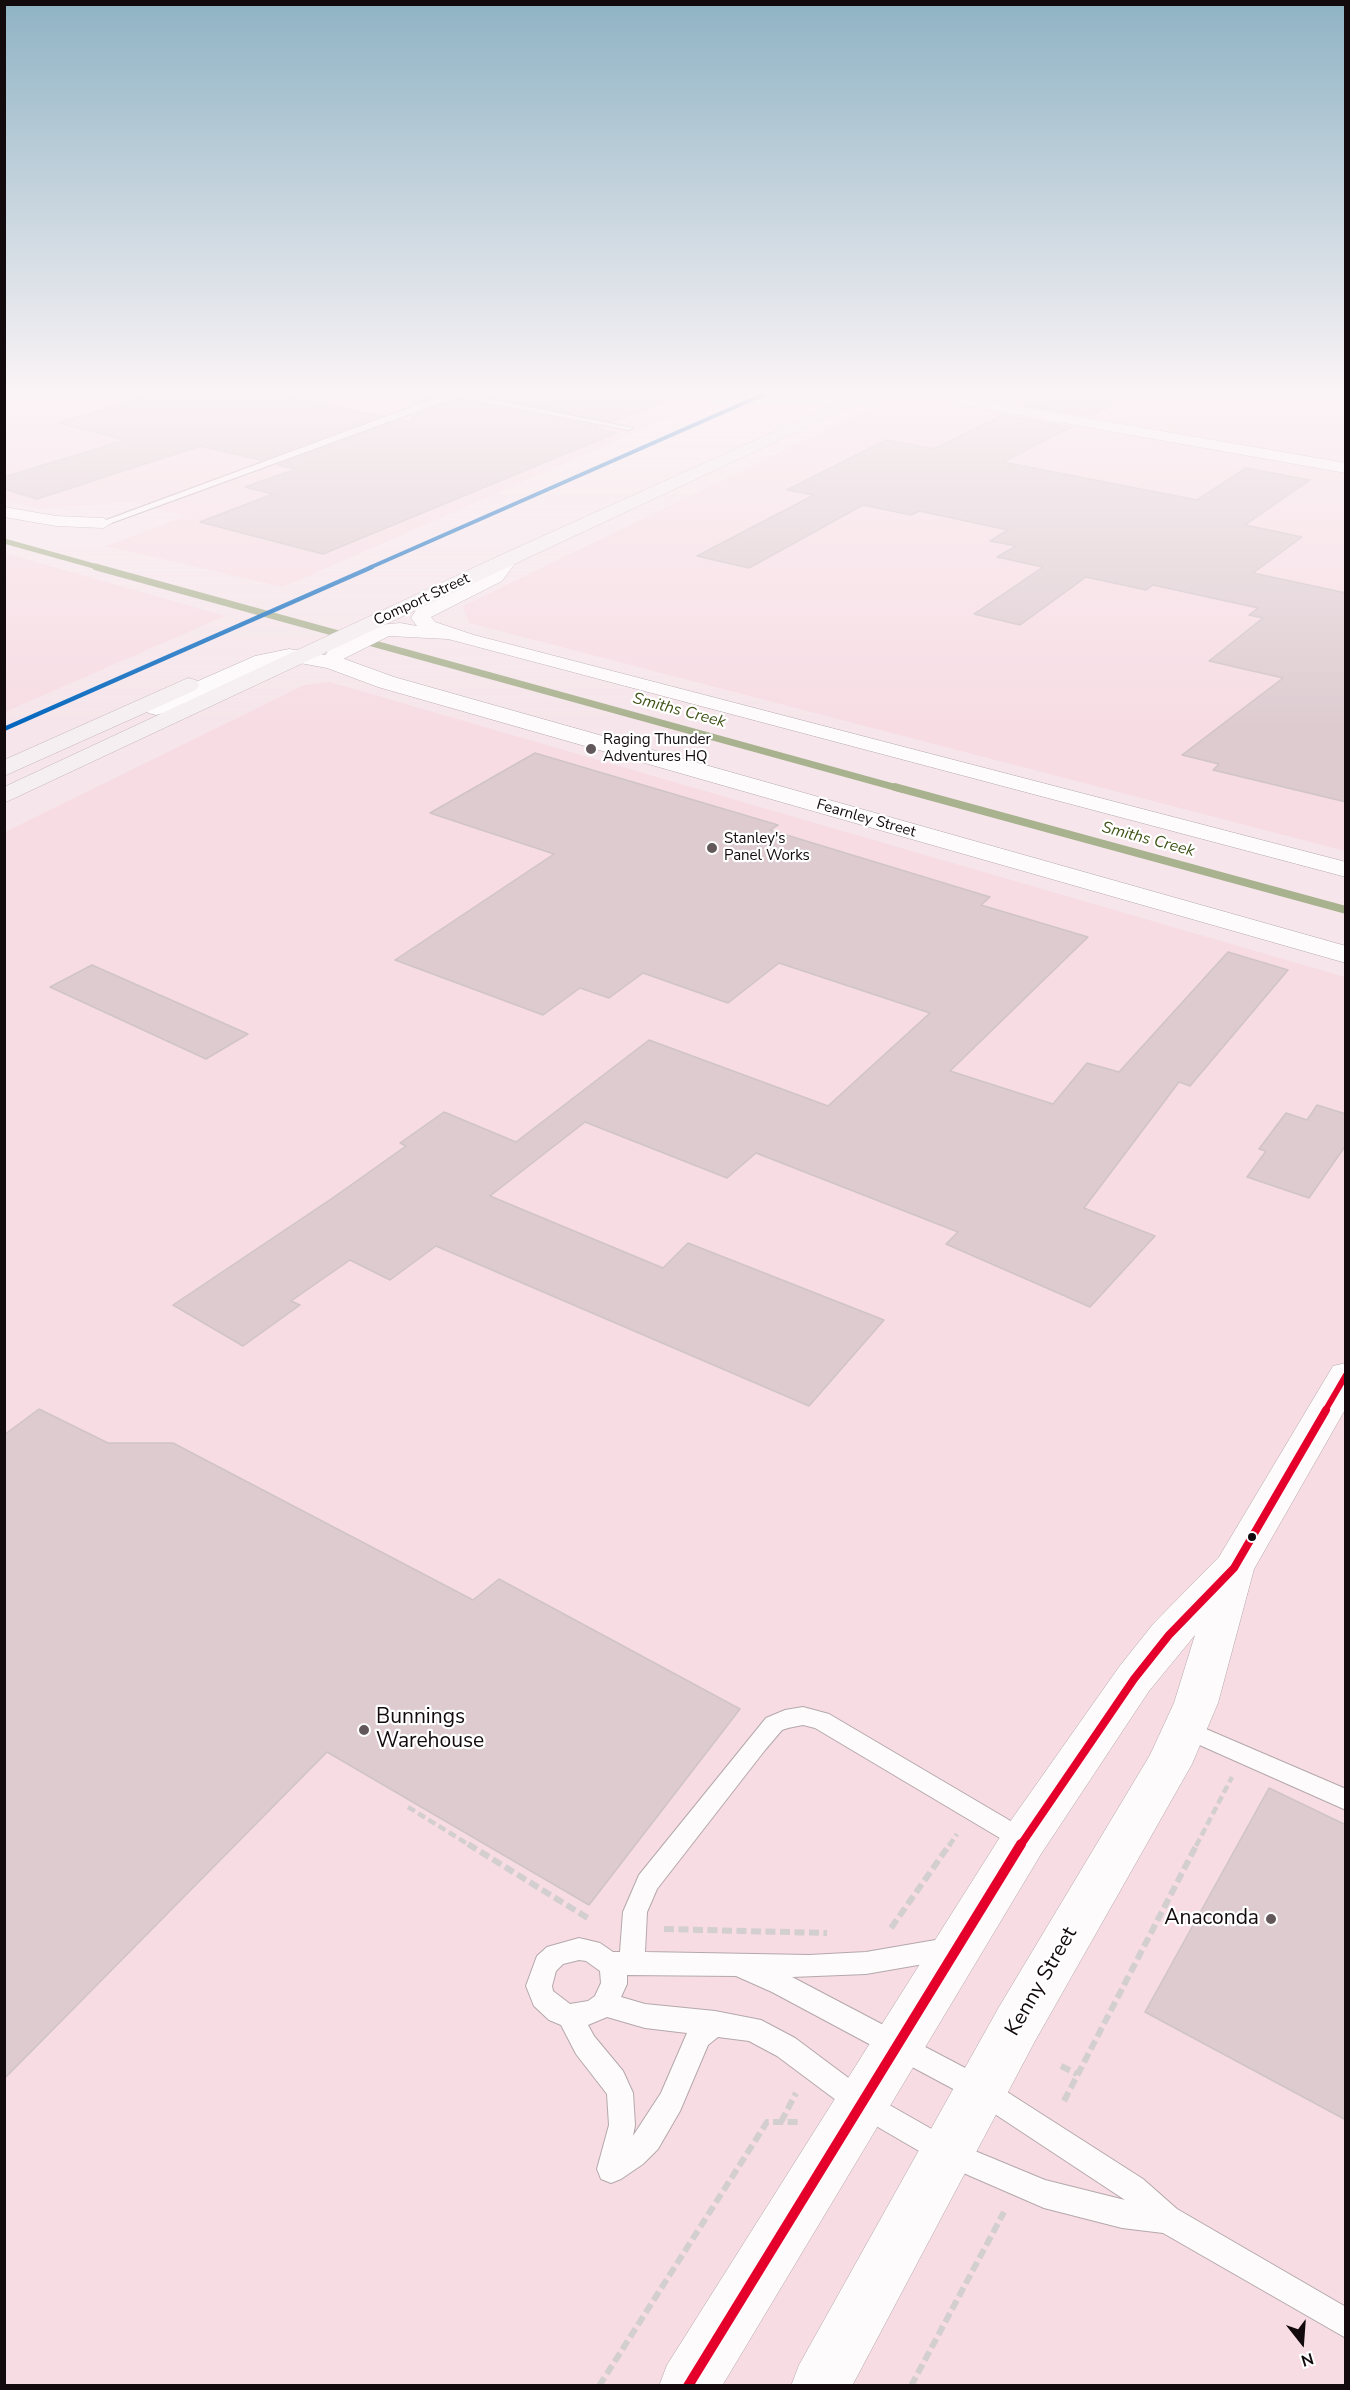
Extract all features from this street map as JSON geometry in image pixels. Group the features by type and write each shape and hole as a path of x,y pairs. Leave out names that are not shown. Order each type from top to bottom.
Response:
{"highway":[{"name":"Comport Street","path":"4,769 83,732 298,646 329,653 510,558 629,504"},
{"name":"Comport Street","path":"4,796 259,676 298,646"}],"street":[{"path":"4,512 56,520 104,522"},
{"path":"510,558 495,577 421,615 421,618 428,626 467,639 1346,870"},
{"path":"329,653 335,655 373,629 467,639"},
{"name":"Fearnley Street","path":"329,653 386,682"},
{"name":"Fearnley Street","path":"259,676 287,670 386,682 1346,956"},
{"name":"Kenny Street","path":"688,2385 861,2103 898,2048 1024,1840 1134,1679 1169,1635 1234,1568 1346,1375"},
{"name":"Kenny Street","path":"820,2385 981,2090 1169,1764 1185,1729 1210,1660 1234,1568"}],"lane":[{"path":"104,522 155,504"},
{"path":"959,1947 866,1963 737,1965 620,1963 591,1951 579,1949 556,1955 546,1964 539,1986 543,1998 558,2012 570,2016 583,2016 604,2004 614,1984 614,1974 620,1963 635,1912 648,1882 774,1724 803,1716 821,1720 1024,1840"},
{"path":"1185,1729 1244,1753 1346,1800"},
{"path":"737,1965 790,1989 981,2090 1133,2189 1167,2219 1346,2324"},
{"path":"604,2004 645,2016 715,2023 752,2030 786,2047 861,2103 948,2153 1044,2194 1122,2214 1167,2219"},
{"path":"570,2016 585,2045 614,2079 620,2093 622,2125 611,2169 633,2155 648,2140 671,2102 698,2037 715,2023"}],"path":[{"path":"1064,2101 1244,1753"},
{"path":"408,1807 601,1925"},
{"path":"882,1931 894,1926 973,1810"},
{"path":"660,1929 832,1933"},
{"path":"1061,2066 1077,2074"},
{"path":"781,2123 796,2093"},
{"path":"598,2385 767,2122 799,2122"},
{"path":"911,2385 1004,2212"}],"shaded area":[{"path":"18,504 111,504 39,509"},
{"path":"137,504 473,504 283,587 106,546 185,516"},
{"path":"674,504 1345,504 1345,851 469,623 463,606"},
{"path":"5,553 82,575 225,616 5,712"},
{"path":"330,682 1345,977 1345,2385 5,2386 5,832 304,685"}],"building":[{"path":"248,504 445,504 323,554 200,522"},
{"path":"798,504 1276,504 1245,525 1302,537 1253,573 1346,593 1346,802 1213,770 1219,764 1182,755 1283,678 1209,661 1263,618 1249,615 1258,608 1153,585 1146,590 1086,577 1020,625 974,614 1043,567 997,557 1016,546 990,541 1008,530 919,511 911,515 863,505 749,568 697,556"},
{"path":"535,753 778,825 770,830 990,897 981,905 1088,937 950,1071 1053,1104 1087,1063 1119,1072 1228,952 1288,970 1190,1086 1179,1082 1084,1208 1155,1236 1090,1307 946,1244 958,1232 756,1153 727,1178 585,1122 490,1196 663,1268 688,1243 884,1320 809,1406 436,1246 390,1280 350,1260 291,1301 300,1305 243,1346 173,1305 406,1146 400,1143 444,1112 516,1142 649,1040 828,1106 930,1013 779,963 728,1003 643,973 609,998 580,988 543,1015 395,960 554,854 430,813"},
{"path":"92,965 248,1034 206,1059 50,987"},
{"path":"1317,1105 1346,1114 1346,1145 1309,1198 1247,1177 1266,1151 1259,1149 1286,1113 1307,1120"},
{"name":"Bunnings Warehouse","path":"39,1409 108,1443 173,1443 473,1600 499,1579 740,1709 589,1905 327,1752 4,2079 4,1435"},
{"name":"Anaconda","path":"1269,1788 1346,1825 1346,2120 1145,2012"}],"waterway":[{"name":"Smiths Creek","path":"4,541 101,568"},
{"name":"Smiths Creek","path":"96,567 901,789"},
{"name":"Smiths Creek","path":"895,787 1346,910"}],"transit line":[{"path":"4,729 516,504"},
{"path":"688,2386 1024,1840 1134,1679 1169,1635 1234,1568 1346,1375"}],"place":[{"name":"Raging Thunder Adventures HQ","path":"591,749"},
{"name":"Stanley's Panel Works","path":"712,848"},
{"name":"Bunnings Warehouse","path":"364,1730"},
{"name":"Anaconda","path":"1271,1919"}]}
